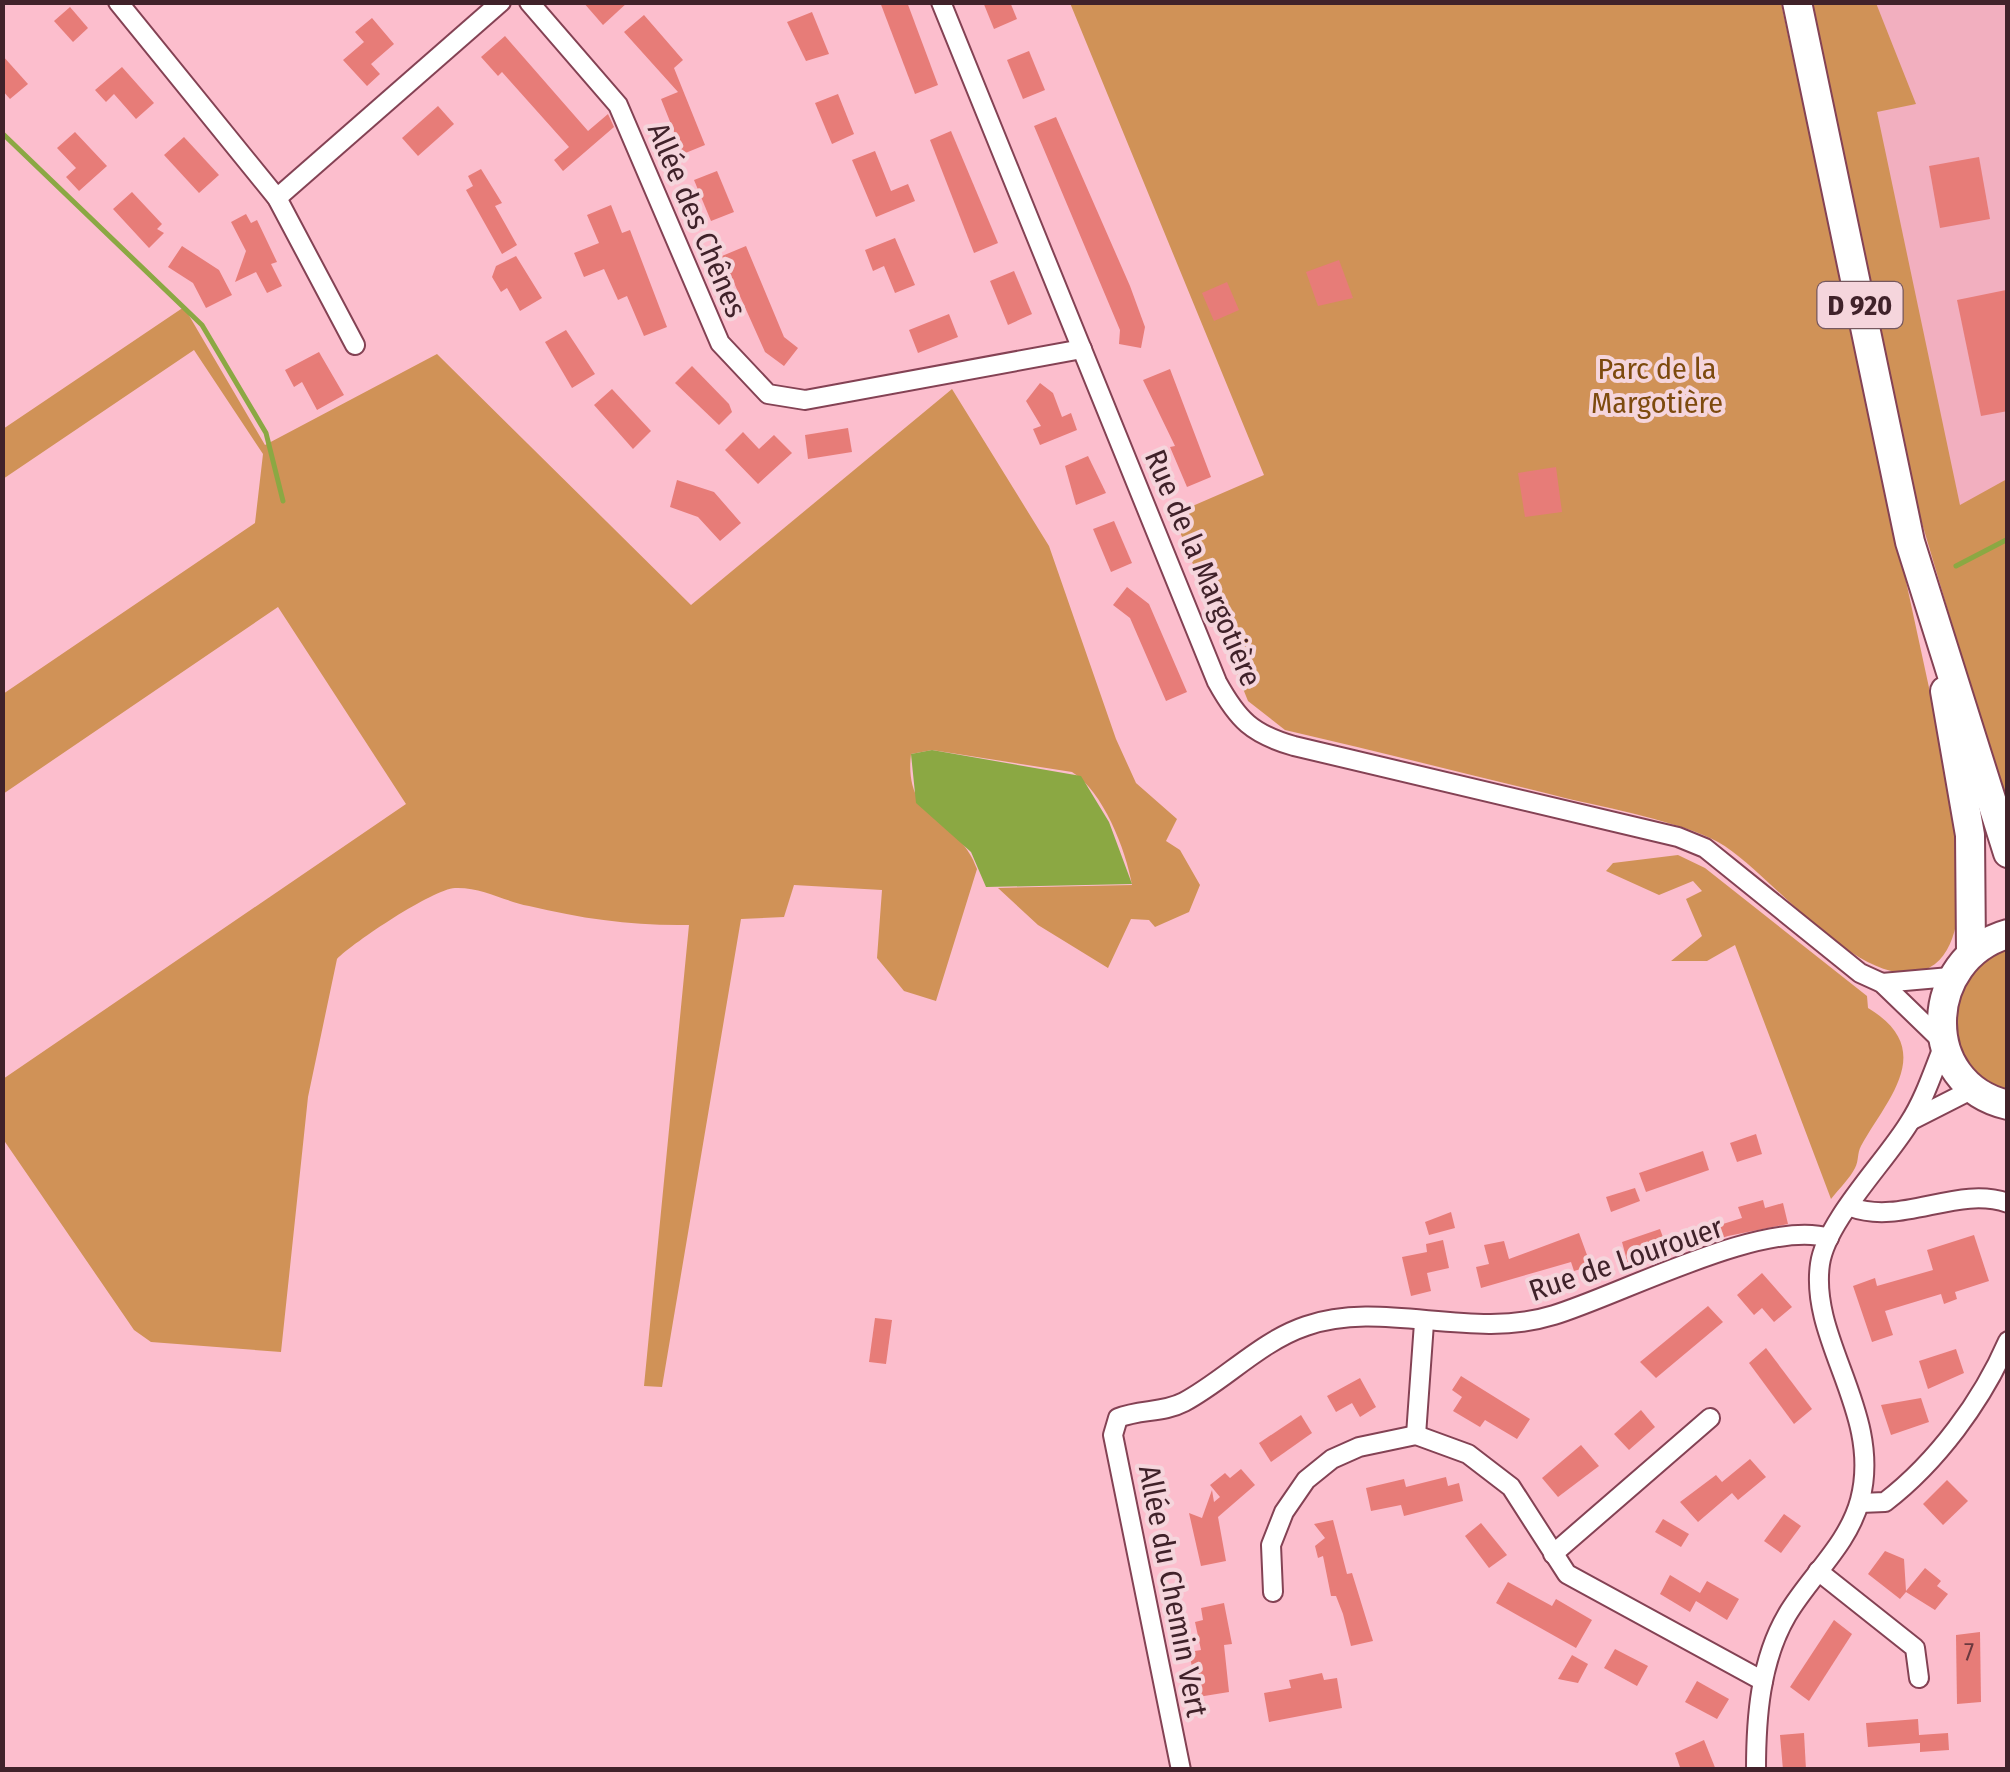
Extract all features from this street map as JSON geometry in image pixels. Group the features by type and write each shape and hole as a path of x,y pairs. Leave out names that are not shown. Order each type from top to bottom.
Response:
{"main road":[{"name":"D 920","path":"1797,2 1910,542 2008,853"},
{"name":"D 920","path":"1930,606 1970,836 1970,952"},
{"path":"2008,934 1970,952 1950,977 1940,1008 1942,1044 1955,1070 1972,1089 2008,1105"}],"street":[{"path":"118,2 277,198 355,346"},
{"path":"277,198 500,2"},
{"name":"Allée des Chênes","path":"529,2 618,104 711,328 768,394 806,400 1082,349"},
{"name":"Rue de la Margotière","path":"941,2 1217,682 1236,716 1272,740 1678,837 1705,848 1860,973 1882,983 1942,1044"},
{"path":"1882,983 1950,977"},
{"path":"1756,1770 1756,1714 1763,1681 1786,1618 1842,1540 1860,1503 1864,1480 1861,1425 1821,1300 1820,1262 1829,1238 1912,1120 1942,1044"},
{"path":"1912,1120 1972,1089"},
{"path":"1851,1207 1864,1212 1899,1211 1982,1197 2008,1203"},
{"name":"Rue de Lourouer","path":"1115,1423 1124,1416 1169,1410 1305,1326 1334,1318 1514,1325 1556,1315 1718,1254 1786,1236 1812,1233 1829,1238"},
{"path":"1416,1435 1424,1323"},
{"path":"1860,1503 1885,1502 1932,1456 1976,1400 2008,1341"},
{"path":"1554,1554 1710,1418"},
{"name":"Allée du Chemin Vert","path":"1115,1423 1113,1435 1181,1770"},
{"path":"1272,1592 1271,1545 1284,1512 1306,1480 1332,1459 1359,1447 1416,1435 1487,1466 1511,1487 1567,1574 1763,1681"},
{"path":"1818,1571 1915,1648 1920,1678"}],"shaded area":[{"path":"1844,3 2007,3 2007,742"},
{"path":"932,750 1081,776 1109,822 1132,884 986,887 971,852 916,803 911,754"}],"green space":[{"name":"Parc de la Margotière","path":"1070,3 1781,3 1960,831 1959,908 1949,947 1938,961 1924,970 1899,973 1872,964 1816,926 1739,857 1718,842 1685,828 1285,730 1248,701 1176,522 1183,518 1181,511 1264,475"},
{"path":"1810,3 1876,3 1916,104 1877,112 1960,505 2007,479 2007,834 1981,722 1905,466"},
{"path":"184,307 265,445 437,354 691,605 952,389 1049,546 1116,739 1136,783 1177,819 1166,841 1180,850 1200,885 1189,912 1155,927 1149,920 1131,919 1108,968 1038,925 998,888 1132,885 1119,839 1094,793 1072,772 932,750 911,754 916,794 969,852 977,869 936,1001 904,991 877,958 882,890 794,885 784,917 741,919 662,1387 644,1386 689,925 589,918 455,888 412,906 337,959 308,1097 281,1352 151,1342 134,1330 3,1139 3,1079 406,804 278,607 3,794 3,694 255,523 263,454 194,350 3,479 3,429"},
{"path":"1678,855 1705,868 1867,996 1868,1008 1889,1024 1900,1041 1903,1058 1893,1093 1861,1146 1853,1172 1831,1199 1735,945 1707,961 1671,961 1702,936 1686,899 1702,891 1693,881 1659,895 1606,871 1613,863"},
{"path":"2007,934 2007,1105 1955,1070 1950,977"}],"building":[{"path":"583,2 628,2 603,25"},
{"path":"880,2 907,2 938,85 915,94"},
{"path":"983,2 1010,2 1017,19 994,29"},
{"path":"70,7 88,28 73,42 54,21"},
{"path":"812,12 829,54 806,61 787,22"},
{"path":"644,15 683,60 674,68 705,145 683,154 661,99 678,92 624,32"},
{"path":"372,18 394,44 371,64 380,74 367,86 343,60 364,42 355,32"},
{"path":"505,36 588,131 608,114 614,127 563,171 554,160 569,147 502,72 498,76 481,57"},
{"path":"1029,51 1045,90 1023,99 1007,60"},
{"path":"2,55 28,84 10,99 2,90"},
{"path":"122,67 154,103 136,119 114,94 106,102 95,90"},
{"path":"838,94 854,134 832,144 815,103"},
{"path":"438,106 454,124 418,156 402,138"},
{"path":"1056,117 1130,286 1145,327 1141,348 1119,344 1120,330 1034,126"},
{"path":"951,131 998,243 974,253 930,140"},
{"path":"75,132 107,166 79,191 66,177 76,168 57,148"},
{"path":"184,137 219,175 199,193 164,155"},
{"path":"875,151 891,191 908,184 915,201 876,217 852,160"},
{"path":"1979,157 1990,219 1940,228 1929,166"},
{"path":"481,169 502,203 495,206 517,245 502,254 466,190 473,186 468,176"},
{"path":"717,171 734,212 711,221 694,180"},
{"path":"132,192 162,224 157,229 164,233 149,248 113,209"},
{"path":"611,205 622,233 630,230 667,327 644,336 627,296 618,300 604,269 584,277 574,253 599,243 587,215"},
{"path":"246,214 251,223 257,220 277,262 271,264 282,286 267,293 256,272 235,282 246,251 231,222"},
{"path":"895,238 915,285 895,293 884,266 873,271 865,250"},
{"path":"182,246 219,270 232,295 206,308 193,283 168,267"},
{"path":"746,246 784,337 798,348 784,366 765,352 722,256"},
{"path":"516,256 542,298 520,311 507,288 501,292 492,277 496,266"},
{"path":"1339,260 1353,298 1318,306 1306,272"},
{"path":"1014,271 1032,314 1008,325 990,281"},
{"path":"1227,282 1239,310 1214,321 1202,293"},
{"path":"2006,290 2008,411 1981,416 1957,300"},
{"path":"949,314 958,337 918,353 909,330"},
{"path":"566,330 595,374 572,388 545,342"},
{"path":"319,352 344,395 317,410 302,382 294,387 285,370"},
{"path":"692,366 729,404 732,412 719,425 675,383"},
{"path":"1170,369 1211,477 1187,487 1170,447 1175,446 1143,380"},
{"path":"1040,383 1053,393 1062,417 1071,413 1077,430 1040,445 1033,429 1041,426 1026,401"},
{"path":"612,389 651,431 633,449 594,405"},
{"path":"848,428 852,452 808,459 805,435"},
{"path":"743,432 759,449 774,435 792,453 758,484 725,450"},
{"path":"1088,456 1106,493 1076,505 1065,466"},
{"path":"1556,467 1562,512 1525,517 1518,473"},
{"path":"677,480 714,492 741,523 720,541 698,517 670,507"},
{"path":"1114,521 1132,563 1111,572 1093,529"},
{"path":"1127,587 1149,604 1187,692 1166,701 1130,618 1113,605"},
{"path":"1756,1134 1762,1154 1737,1162 1730,1143"},
{"path":"1703,1151 1709,1170 1646,1192 1639,1173"},
{"path":"1635,1188 1640,1201 1611,1212 1606,1197"},
{"path":"1763,1200 1765,1208 1783,1203 1788,1224 1728,1236 1629,1268 1622,1242 1660,1229 1664,1240 1706,1226 1707,1229 1742,1218 1738,1207"},
{"path":"1451,1212 1455,1228 1429,1235 1425,1222"},
{"path":"1579,1233 1591,1266 1574,1271 1571,1262 1481,1288 1476,1267 1489,1264 1484,1245 1504,1241 1509,1259"},
{"path":"1974,1235 1989,1281 1955,1292 1957,1299 1944,1304 1941,1294 1885,1311 1893,1335 1872,1342 1853,1286 1875,1278 1877,1286 1933,1270 1927,1250"},
{"path":"1443,1240 1449,1268 1427,1273 1431,1291 1411,1296 1402,1257 1427,1252 1426,1244"},
{"path":"1762,1273 1792,1307 1774,1322 1762,1308 1754,1315 1737,1295"},
{"path":"1708,1306 1723,1322 1656,1378 1640,1362"},
{"path":"875,1318 892,1320 886,1364 869,1362"},
{"path":"1766,1348 1812,1409 1794,1424 1749,1363"},
{"path":"1956,1349 1964,1373 1928,1389 1919,1361"},
{"path":"1461,1376 1530,1419 1517,1439 1485,1420 1480,1427 1453,1411 1462,1397 1452,1390"},
{"path":"1360,1378 1376,1407 1360,1417 1352,1403 1336,1412 1327,1396"},
{"path":"1921,1398 1929,1422 1891,1435 1881,1405"},
{"path":"1641,1410 1655,1427 1629,1450 1614,1434"},
{"path":"1301,1415 1312,1433 1271,1462 1259,1443"},
{"path":"1581,1445 1599,1466 1558,1497 1542,1478"},
{"path":"1750,1459 1766,1477 1738,1500 1732,1493 1698,1522 1680,1502 1716,1475 1722,1482"},
{"path":"1241,1469 1255,1485 1218,1517 1226,1561 1201,1566 1189,1513 1202,1518 1212,1490 1214,1502 1220,1497 1210,1485 1225,1473 1230,1478"},
{"path":"1446,1477 1448,1486 1459,1483 1463,1501 1404,1516 1401,1505 1371,1511 1366,1488 1404,1479 1406,1487"},
{"path":"1947,1480 1968,1501 1943,1525 1923,1504"},
{"path":"1784,1514 1801,1526 1781,1553 1764,1541"},
{"path":"1663,1519 1689,1534 1681,1547 1655,1532"},
{"path":"1333,1520 1347,1574 1352,1573 1373,1641 1351,1646 1336,1596 1331,1596 1323,1556 1318,1558 1315,1546 1325,1538 1314,1524"},
{"path":"1481,1523 1507,1555 1489,1568 1465,1536"},
{"path":"1885,1551 1904,1559 1906,1591 1925,1568 1941,1581 1937,1586 1948,1594 1935,1610 1906,1592 1900,1599 1868,1574"},
{"path":"1670,1575 1700,1593 1707,1581 1739,1599 1727,1620 1696,1601 1690,1612 1660,1594"},
{"path":"1508,1582 1552,1606 1556,1599 1592,1620 1576,1648 1496,1603"},
{"path":"1224,1603 1232,1644 1224,1645 1229,1692 1198,1697 1189,1652 1201,1650 1195,1622 1203,1620 1201,1608"},
{"path":"1834,1620 1852,1634 1809,1701 1790,1687"},
{"path":"1980,1632 1981,1702 1957,1704 1956,1635"},
{"path":"1615,1649 1648,1666 1637,1686 1604,1668"},
{"path":"1572,1655 1588,1664 1578,1683 1558,1679"},
{"path":"1322,1673 1324,1680 1337,1678 1342,1708 1269,1722 1264,1693 1291,1688 1289,1680"},
{"path":"1697,1681 1729,1699 1717,1719 1685,1702"},
{"path":"1918,1719 1919,1735 1948,1733 1949,1750 1920,1752 1920,1743 1868,1747 1866,1723"},
{"path":"1804,1733 1806,1770 1783,1770 1780,1735"},
{"path":"1704,1740 1716,1770 1681,1770 1675,1753"}],"waterway":[{"path":"2,133 202,325 266,433 283,501"},
{"path":"1956,566 2008,539"}]}
